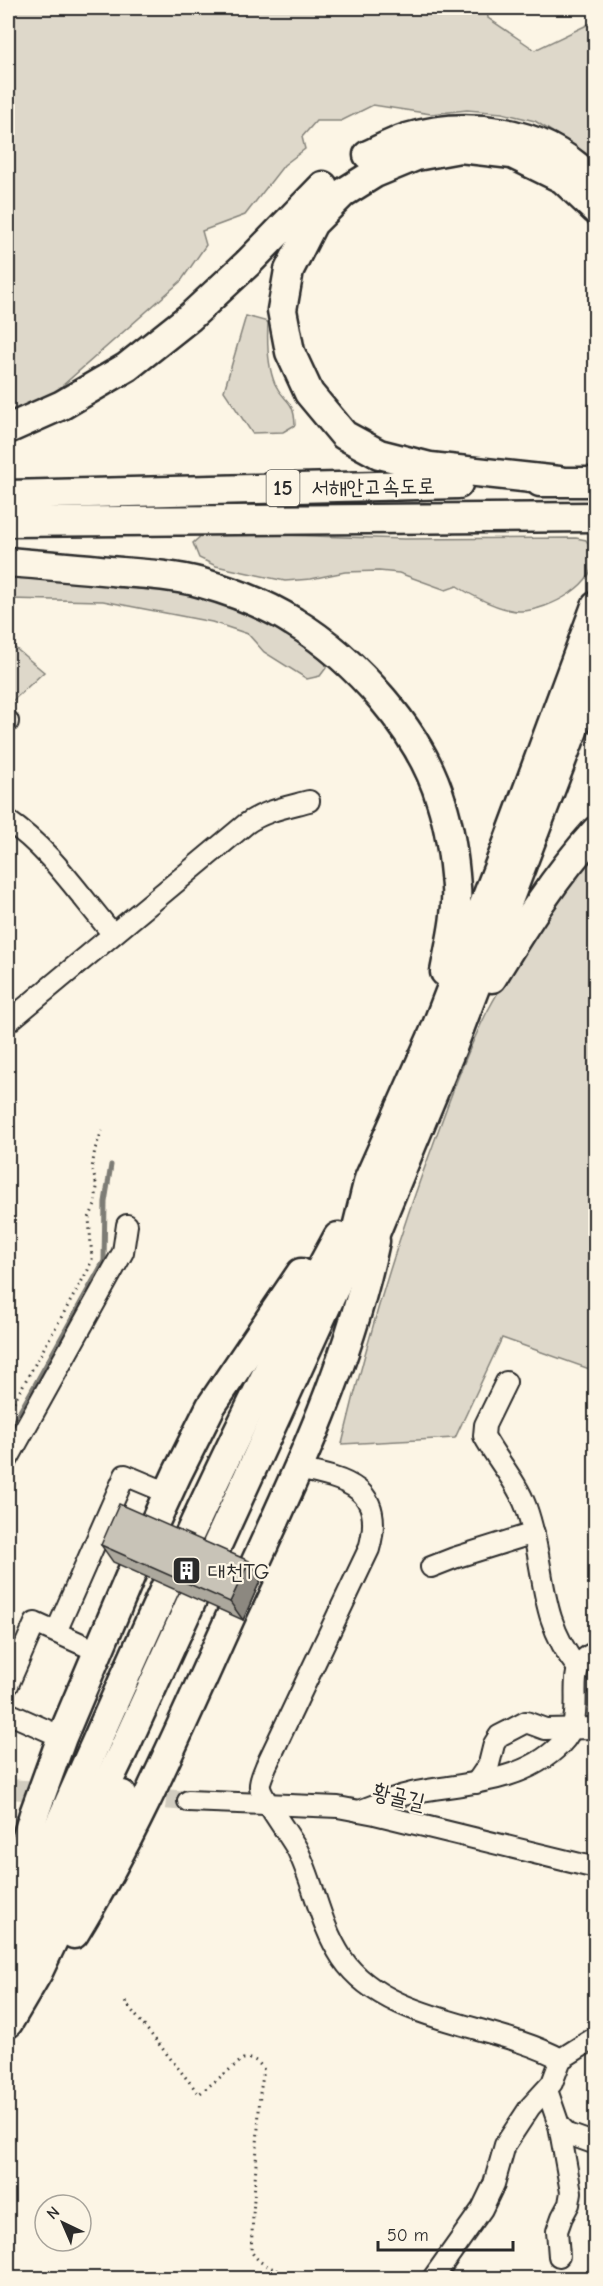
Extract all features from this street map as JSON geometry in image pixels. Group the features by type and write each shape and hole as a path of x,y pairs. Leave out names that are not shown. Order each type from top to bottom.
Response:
{"highway":[{"path":"8,429 62,405 127,367 190,317 248,264 326,184 363,157 406,138 458,128 497,131 541,145 577,165 596,183"},
{"path":"559,482 430,467 379,454 345,435 309,393 290,352 282,310 289,270 314,223 343,193 375,173 416,156 460,148 512,154 563,179 596,210"},
{"name":"서해안고속도로","path":"8,495 596,482"},
{"name":"서해안고속도로","path":"8,522 596,517"},
{"path":"8,562 159,576 200,583 246,597 294,622 335,652 375,691 403,724 425,764 441,800 451,844 456,889 444,1039"},
{"path":"8,2023 38,1971 104,1835 341,1315 379,1223 444,1039 506,848 596,606"},
{"path":"8,1941 108,1714 272,1361 444,1039 596,670"},
{"path":"444,1039 526,920 581,847 596,831"},
{"path":"8,1900 34,1814 62,1737 168,1493 211,1406 309,1262 369,1179"},
{"path":"8,1980 123,1751 334,1289 357,1227 369,1179"},
{"path":"8,2037 25,2015 104,1883 157,1780 314,1433 366,1288 379,1223"}],"street":[{"path":"8,1022 254,818 309,801"},
{"path":"8,820 23,831 48,857 113,934"},
{"path":"8,1459 123,1251 127,1225"},
{"path":"506,1382 485,1425 484,1436 526,1505 534,1533 543,1591 553,1627 566,1653 577,1667"},
{"path":"297,1469 351,1483 362,1492 370,1506 372,1538 338,1617 259,1785 298,1851 324,1928 343,1959 360,1980 378,1992 416,2010 518,2040 543,2049 561,2059"},
{"path":"56,1632 125,1476 168,1493"},
{"path":"431,1567 534,1533"},
{"path":"8,1685 35,1623 98,1651"},
{"path":"359,1811 394,1797 476,1783 512,1774 539,1760 561,1744 573,1729 576,1715 577,1667 584,1659 596,1652"},
{"path":"8,1713 62,1737"},
{"path":"476,1783 489,1764 494,1744 499,1736 526,1722 545,1729 596,1728"},
{"name":"황골길","path":"188,1801 338,1807 595,1869"},
{"path":"433,2278 482,2209 494,2184 505,2145 530,2107 552,2083 561,2059 596,2037"},
{"path":"547,2090 559,2126 571,2192 569,2204 557,2231 559,2256"},
{"path":"559,2126 568,2134 596,2145"}],"path":[{"path":"8,1412 92,1259 89,1218 95,1205 97,1187 92,1168 95,1149 102,1131"},
{"path":"126,2002 199,2094 243,2059 252,2058 259,2062 264,2070 260,2093 251,2251 256,2259 265,2266 296,2278"}],"shaded area":[{"path":"8,8 487,8 488,18 535,50 589,24 595,24 595,159 535,121 502,113 467,110 431,114 373,105 341,121 316,121 302,137 305,149 284,165 245,215 202,231 206,245 181,281 46,400 8,418"},
{"path":"246,316 268,322 268,353 272,377 278,390 291,405 294,416 295,425 283,432 252,433 224,391"},
{"path":"202,535 404,539 576,538 586,540 593,552 593,564 589,575 570,594 532,610 514,611 488,603 457,586 446,590 399,573 345,572 311,579 285,581 216,566 199,558 193,543"},
{"path":"8,571 93,578 216,598 280,626 325,659 326,668 320,676 307,679 264,652 248,634 212,622 103,601 8,599"},
{"path":"8,642 44,672 8,705"},
{"path":"595,847 595,1371 502,1338 455,1438 342,1444 361,1368 394,1256 419,1182 471,1046 486,1014 511,971"}],"building":[{"name":"대천TG","path":"119,1504 249,1561 230,1602 101,1545"}],"waterway":[{"path":"8,1433 104,1261 105,1202 111,1165"}],"tunnel":[{"path":"8,1789 53,1792"},
{"path":"136,1797 188,1801"}],"place":[{"name":"대천TG","path":"187,1571"}]}
